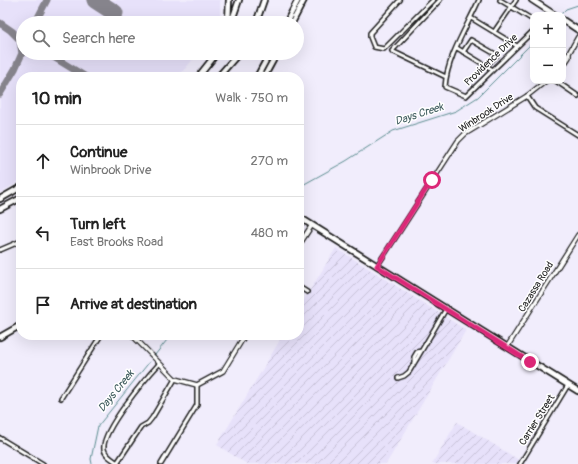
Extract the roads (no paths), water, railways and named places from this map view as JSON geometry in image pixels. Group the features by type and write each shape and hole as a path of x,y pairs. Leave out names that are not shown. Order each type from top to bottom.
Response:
{"main road":[{"path":"228,16 229,0"},
{"path":"234,16 239,0"},
{"path":"258,16 264,0"},
{"path":"290,16 298,0"},
{"path":"296,16 304,0"},
{"path":"532,0 550,12"},
{"path":"566,22 578,30"},
{"path":"202,72 211,60"},
{"path":"222,72 233,60"},
{"path":"260,72 266,60"},
{"path":"267,72 273,60"},
{"path":"1,198 16,190"},
{"path":"0,209 16,201"},
{"path":"304,220 578,391"},
{"path":"0,337 16,328"}],"street":[{"path":"400,0 370,33 374,46 384,49 433,0"},
{"path":"440,0 392,51 446,77 456,48 479,0"},
{"path":"500,0 530,18"},
{"path":"494,32 516,0"},
{"path":"471,18 516,46"},
{"name":"Providence Drive","path":"446,77 445,86 466,96 530,34"},
{"path":"566,62 578,37"},
{"path":"463,52 471,40 497,55 486,66"},
{"path":"456,48 493,70"},
{"name":"Winbrook Drive","path":"377,266 458,141 465,134 527,96 542,84"},
{"path":"560,84 578,96"},
{"path":"527,96 535,108 578,135"},
{"path":"304,238 312,225"},
{"name":"Cazassa Road","path":"507,348 578,235"},
{"path":"0,250 16,243"},
{"path":"398,378 407,374 414,362 420,357 421,351 446,309"},
{"path":"62,398 98,340"},
{"path":"137,340 175,380 197,385 223,371 242,340"},
{"path":"158,363 144,378 118,417 104,442 104,451 118,463 141,427 148,423 152,418 175,380"},
{"path":"161,464 197,405 197,385"},
{"name":"Carrier Street","path":"520,464 568,385"},
{"path":"0,438 43,464"}],"waterway":[{"name":"Days Creek","path":"563,12 566,9 578,5"},
{"name":"Days Creek","path":"304,184 346,161 393,131 456,111 478,97 530,45"},
{"name":"Days Creek","path":"92,464 91,459 98,426 167,340"}]}
